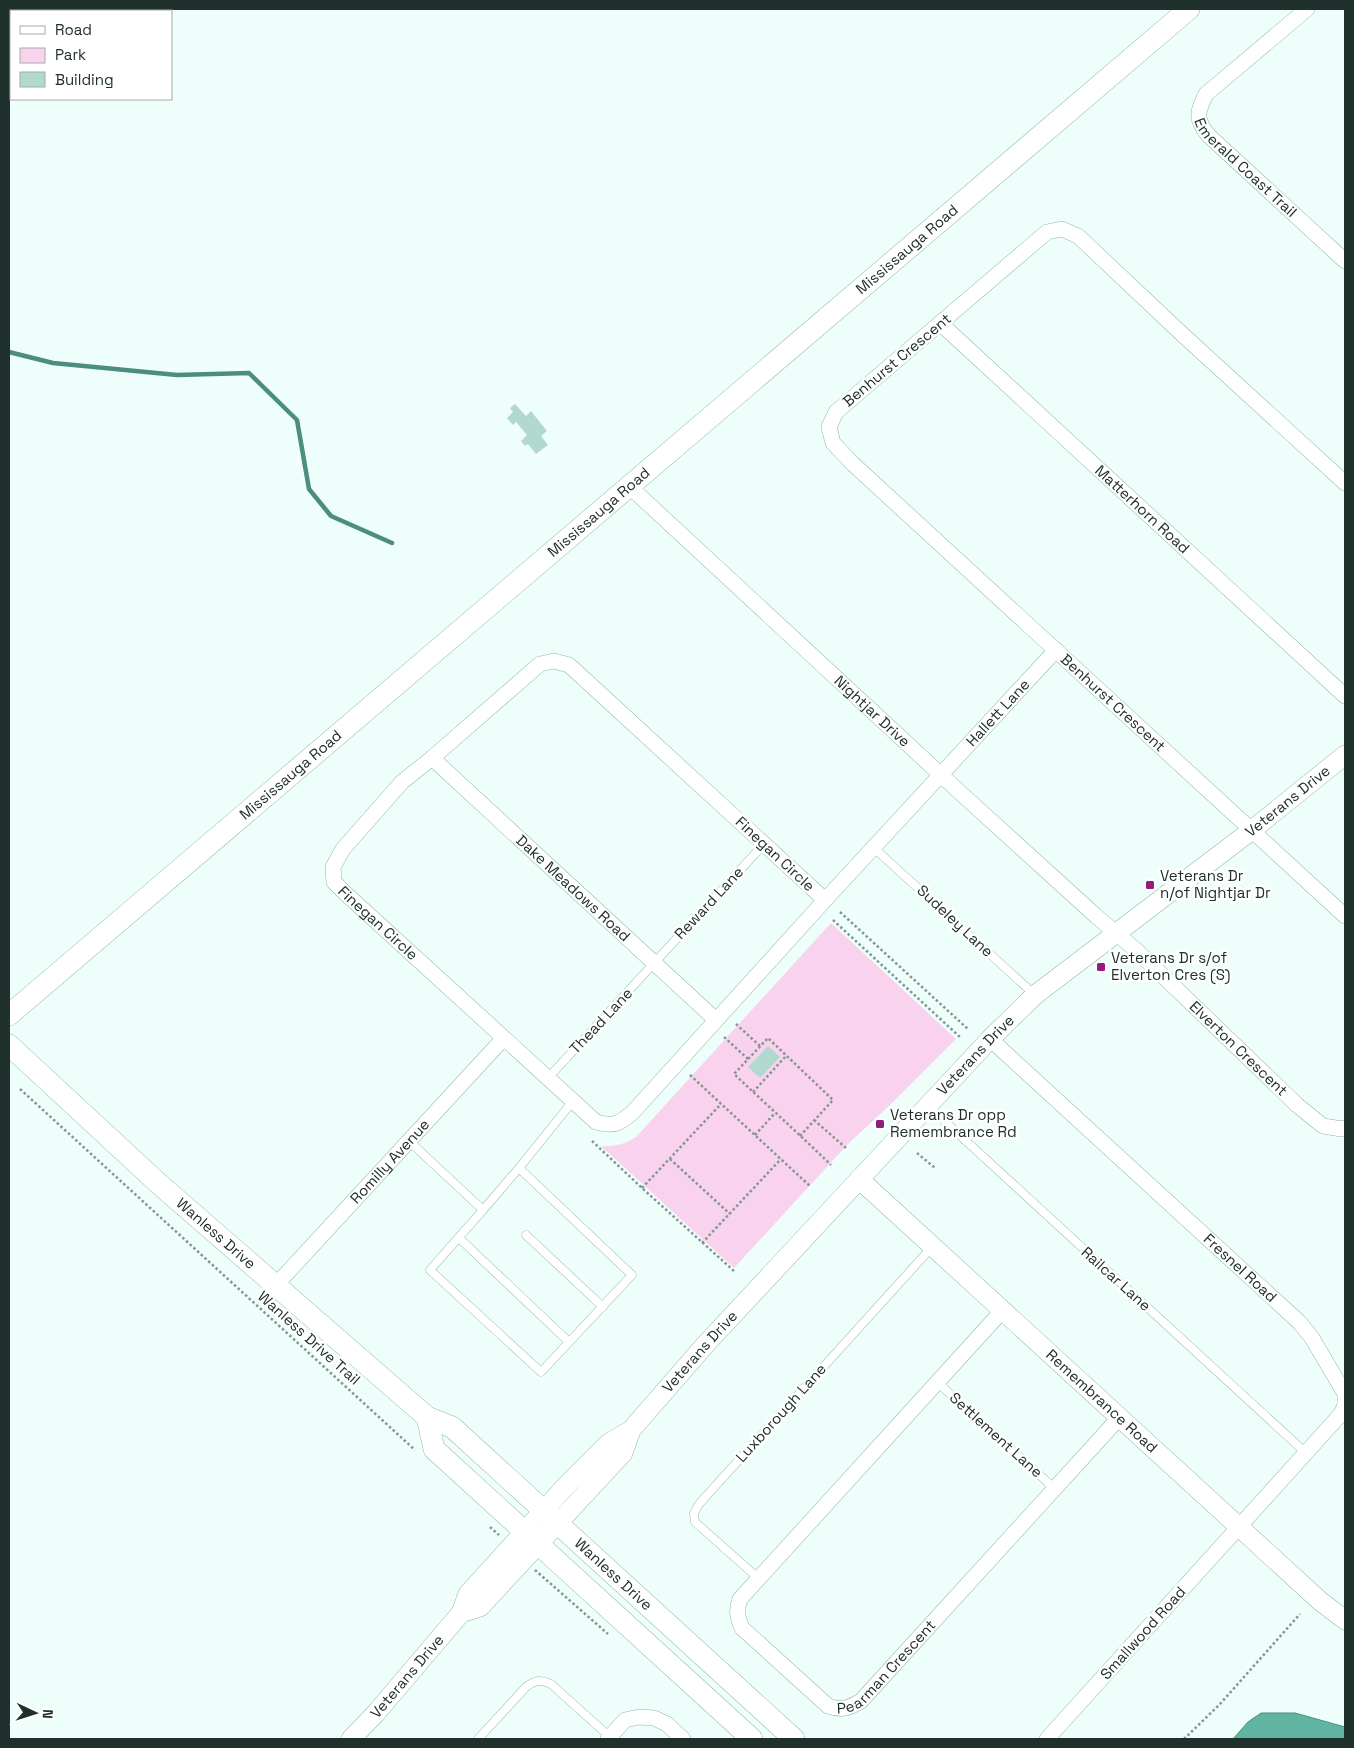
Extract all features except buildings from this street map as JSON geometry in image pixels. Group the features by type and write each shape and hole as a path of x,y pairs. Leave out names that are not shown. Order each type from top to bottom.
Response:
{"main road":[{"name":"Mississauga Road","path":"9,1015 1189,9"},
{"name":"Wanless Drive","path":"9,1045 151,1177 427,1417 452,1427 794,1739"},
{"name":"Wanless Drive","path":"427,1417 434,1449 752,1739"}],"street":[{"name":"Emerald Coast Trail","path":"1307,9 1206,94 1198,110 1199,123 1208,134 1345,260"},
{"name":"Benhurst Crescent","path":"1252,830 861,470 833,443 829,427 836,412 1047,232 1062,229 1078,236 1345,483"},
{"name":"Matterhorn Road","path":"940,323 1345,696"},
{"name":"Nightjar Drive","path":"630,486 941,775 1116,933"},
{"name":"Hallett Lane","path":"941,775 1056,650"},
{"name":"Finegan Circle","path":"825,900 568,665 554,661 540,664 402,782 343,849 333,867 334,882 596,1122 610,1126 622,1122 633,1112 941,775"},
{"name":"Veterans Drive","path":"351,1739 376,1713 461,1612 468,1594 532,1537 550,1517 623,1453 631,1430 705,1345 860,1179 926,1105 990,1039 1035,995 1252,830 1345,755"},
{"name":"Dake Meadows Road","path":"432,758 716,1020"},
{"path":"1252,830 1345,916"},
{"name":"Elverton Crescent","path":"1116,933 1297,1105 1323,1126 1345,1128"},
{"name":"Romilly Avenue","path":"276,1285 503,1038"},
{"name":"Fresnel Road","path":"990,1039 1299,1322 1312,1338 1345,1394 1345,1405 1341,1414 1239,1526"},
{"name":"Remembrance Road","path":"860,1179 1320,1601 1345,1620"},
{"name":"Pearman Crescent","path":"1003,1310 740,1599 736,1609 737,1618 742,1628 828,1706 837,1709 849,1708 861,1701 1120,1417"},
{"name":"Smallwood Road","path":"1047,1739 1239,1526"},
{"path":"609,1738 625,1720 639,1717 654,1718 667,1724 683,1739"}],"lane":[{"name":"Reward Lane","path":"655,963 764,844"},
{"name":"Sudeley Lane","path":"874,848 1035,995"},
{"name":"Thead Lane","path":"548,1078 655,963"},
{"path":"520,1168 632,1276 541,1372 430,1270 520,1168 573,1101"},
{"name":"Railcar Lane","path":"926,1105 1306,1453"},
{"path":"409,1141 483,1210"},
{"path":"526,1235 602,1307"},
{"path":"459,1238 569,1342"},
{"name":"Luxborough Lane","path":"758,1578 695,1522 694,1512 699,1504 934,1246"},
{"name":"Settlement Lane","path":"938,1382 1054,1488"},
{"path":"478,1739 526,1687 535,1680 542,1680 551,1684 609,1738"}],"path":[{"path":"840,912 969,1030"},
{"path":"833,920 961,1038"},
{"path":"736,1024 760,1046"},
{"path":"724,1037 748,1059"},
{"path":"800,1136 833,1100 768,1038 734,1074 775,1113 831,1165"},
{"path":"753,1092 786,1056"},
{"path":"690,1075 811,1187"},
{"name":"Wanless Drive Trail","path":"20,1089 422,1456"},
{"path":"642,1188 721,1104"},
{"path":"755,1136 775,1113"},
{"path":"814,1120 846,1148"},
{"path":"592,1141 734,1272"},
{"path":"917,1153 935,1168"},
{"path":"670,1159 730,1214"},
{"path":"702,1243 781,1159"},
{"path":"1184,1739 1220,1704 1300,1614"}],"green space":[{"path":"831,923 956,1039 848,1144 734,1268 601,1146 620,1145 636,1137"}],"shaded area":[{"path":"1261,1713 1295,1713 1345,1727 1345,1739 1233,1739 1248,1722"}],"waterway":[{"path":"9,352 53,363 177,375 249,373 297,420 309,489 331,516 392,543"}],"place":[{"name":"Veterans Dr n/of Nightjar Dr","path":"1150,885"},
{"name":"Veterans Dr s/of Elverton Cres (S)","path":"1101,967"},
{"name":"Veterans Dr opp Remembrance Rd","path":"880,1124"}]}
